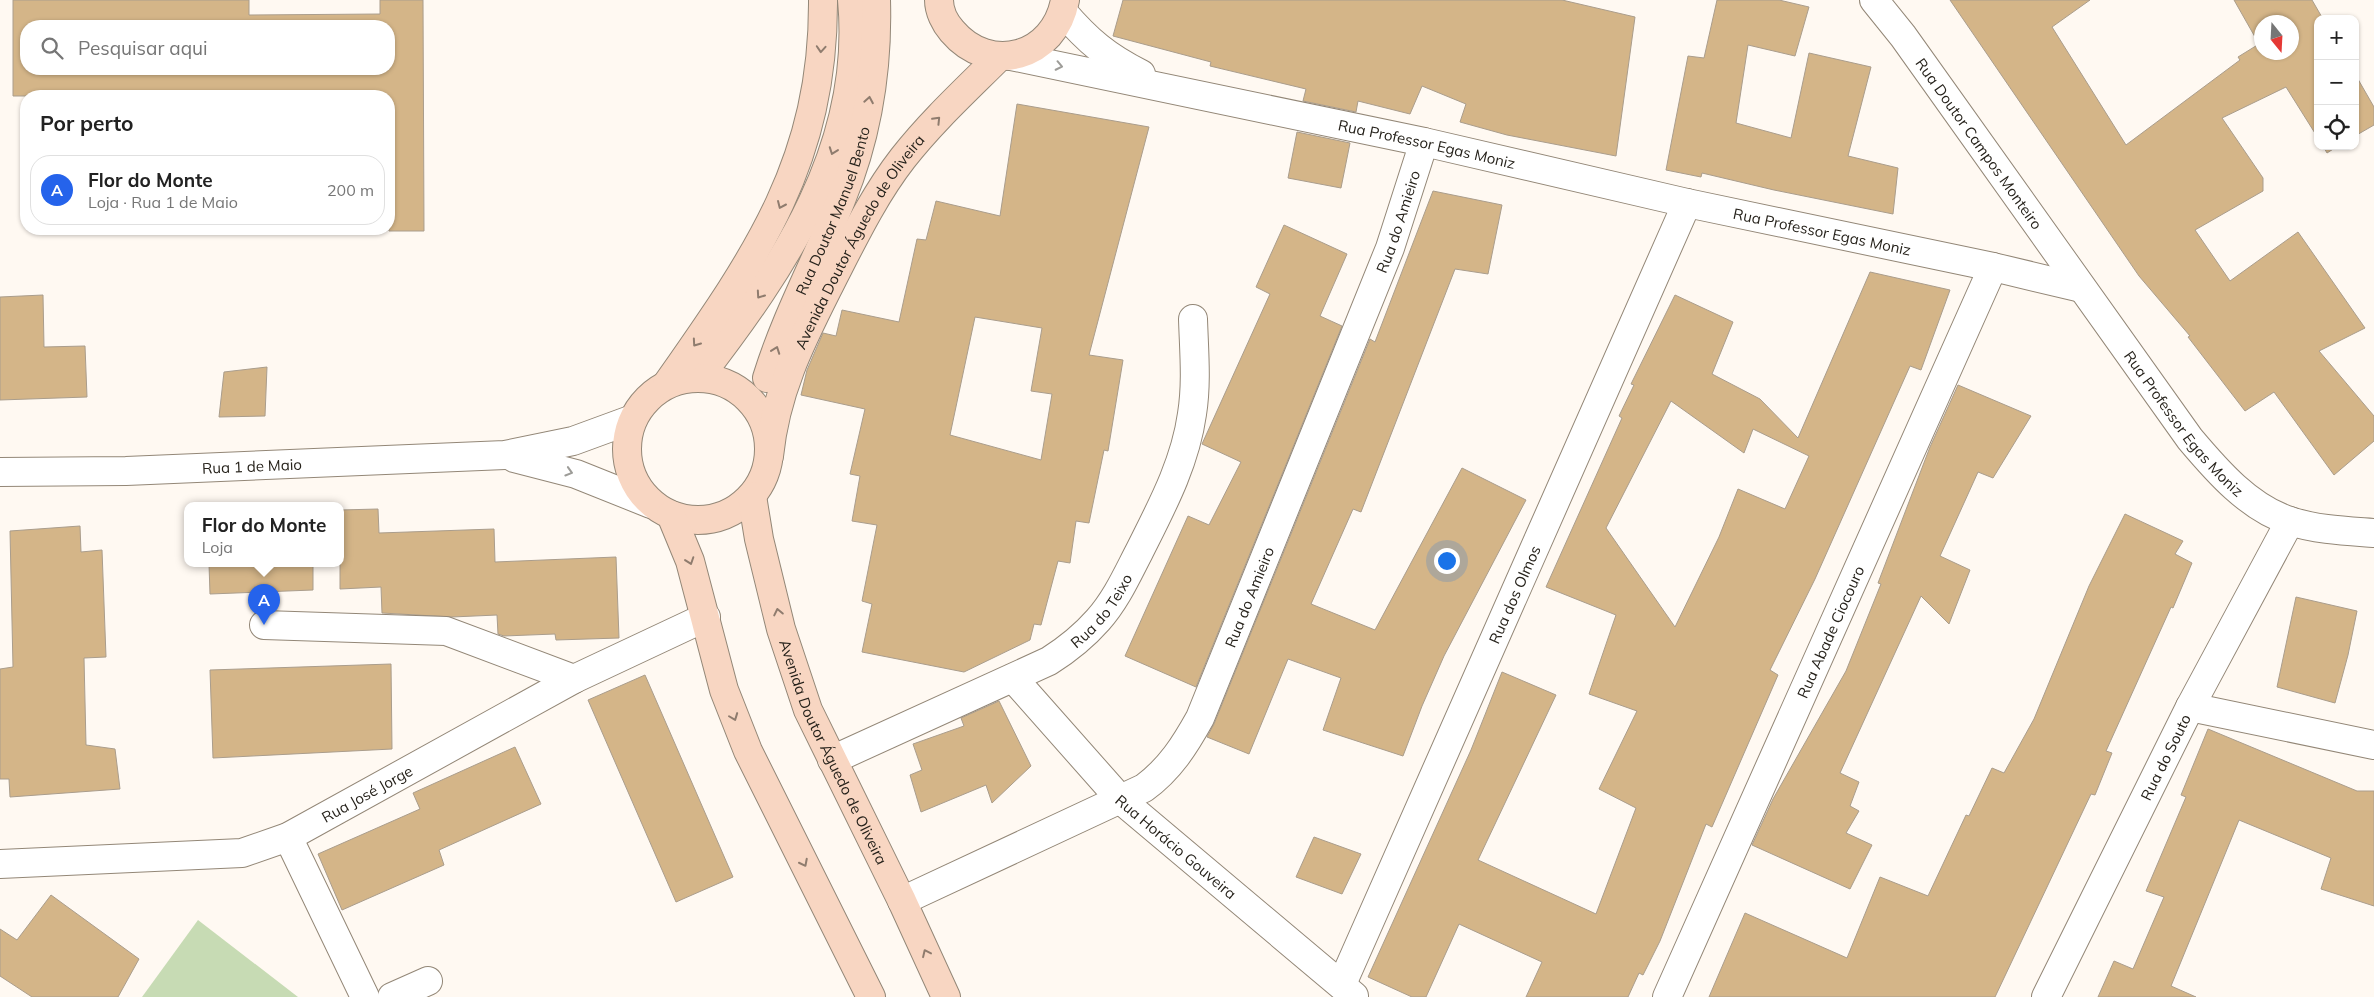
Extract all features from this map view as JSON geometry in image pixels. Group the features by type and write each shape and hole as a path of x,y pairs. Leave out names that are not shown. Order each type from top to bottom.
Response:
{"street":[{"path":"667,384 745,271 779,209 794,172 816,98 820,64 823,0"},
{"name":"Rua Doutor Manuel Bento","path":"700,377 739,326 787,253 822,179 838,137 853,67 855,27 852,0"},
{"name":"Rua Doutor Manuel Bento","path":"760,414 764,388 784,327 842,198 856,156 874,74 877,35 876,0"},
{"path":"939,0 947,25 961,42 979,52 1172,89"},
{"name":"Rua Doutor Campos Monteiro","path":"1874,0 1903,36 2081,288"},
{"path":"1005,56 1028,50 1043,42 1055,28 1064,6"},
{"path":"1064,6 1094,46 1113,60 1172,89"},
{"name":"Avenida Doutor Águedo de Oliveira","path":"769,456 772,424 783,383 794,355 862,222 904,157 932,125 1005,56"},
{"name":"Rua Professor Egas Moniz","path":"1172,89 1424,142 1687,203 1993,267 2081,288 2190,439 2213,466 2237,489 2264,508 2290,521 2345,531 2374,533"},
{"name":"Rua do Amieiro","path":"902,901 1121,800 1144,788 1160,776 1175,759 1200,718 1390,248 1424,142"},
{"name":"Rua dos Olmos","path":"1349,991 1687,203"},
{"name":"Rua Abade Ciocouro","path":"1667,997 1993,267"},
{"name":"Rua do Teixo","path":"832,760 1049,661 1076,644 1099,619 1117,593 1155,519 1174,478 1186,443 1192,414 1194,383 1193,319"},
{"path":"505,455 576,474 661,510 693,521 714,518 735,510 752,496 764,477 769,456 769,442 760,414 745,394 724,382 700,377 683,379 667,384 647,398 633,419 626,442 628,465 636,487 661,510 690,561 724,690 748,751 871,997"},
{"path":"505,455 574,441 633,419"},
{"name":"Rua 1 de Maio","path":"0,472 126,470 505,455"},
{"name":"Avenida Doutor Águedo de Oliveira","path":"752,496 756,509 759,539 781,629 808,710 902,901 946,997"},
{"name":"Rua do Souto","path":"2046,997 2190,707 2290,521"},
{"name":"Rua José Jorge","path":"0,864 242,853 288,838 574,678 706,617"},
{"path":"264,625 446,631 574,678"},
{"name":"Rua Horácio Gouveira","path":"1013,678 1121,800 1349,991"},
{"path":"2190,707 2374,745"},
{"path":"288,838 364,997"},
{"path":"392,997 428,981"}],"green space":[{"path":"198,920 298,997 142,997"}],"building":[{"path":"13,0 249,0 249,15 380,14 380,0 423,0 424,231 395,231 395,90 20,90 20,96 13,96"},
{"path":"1123,0 1562,0 1635,17 1616,156 1507,135 1460,122 1466,104 1422,86 1410,114 1358,101 1356,112 1303,101 1306,89 1210,66 1211,62 1113,36"},
{"path":"1717,0 1779,0 1809,7 1795,56 1748,45 1736,123 1791,138 1809,53 1871,67 1848,156 1898,168 1893,214 1774,190 1702,173 1701,177 1666,170 1688,56 1704,58"},
{"path":"1950,0 2090,0 2052,27 2126,145 2240,60 2238,57 2254,47 2254,60 2299,60 2299,15 2254,15 2254,35 2234,0 2312,0 2321,15 2314,15 2314,132 2286,87 2222,118 2263,178 2263,191 2195,230 2230,281 2298,232 2365,328 2319,351 2374,416 2374,441 2334,475 2274,392 2245,411 2188,337 2190,336 2139,276"},
{"path":"2359,81 2374,107 2374,125 2359,134"},
{"path":"1017,104 1149,127 1089,355 1123,360 1108,451 1104,450 1089,523 1076,521 1070,563 1058,561 1041,625 1034,624 1030,640 964,672 862,652 872,604 862,601 877,525 852,521 860,476 850,474 865,409 801,395 807,370 823,333 836,336 842,310 899,322 917,239 926,240 936,201 1000,216","holes":["975,317 1042,328 1031,391 1052,394 1041,460 950,435"]},
{"path":"1297,132 1350,143 1341,188 1288,178"},
{"path":"1433,191 1502,205 1488,274 1455,269 1361,512 1353,509 1311,604 1375,630 1462,468 1526,500 1444,656 1403,756 1323,730 1341,678 1288,659 1249,754 1207,737 1214,724 1370,339 1375,342"},
{"path":"1284,225 1347,254 1320,316 1342,326 1196,687 1125,656 1188,516 1209,525 1241,462 1202,444 1270,294 1256,287"},
{"path":"1870,272 1950,290 1921,370 1910,366 1815,579 1770,670 1778,675 1712,827 1706,824 1660,941 1643,975 1639,973 1628,997 1526,997 1542,962 1459,924 1426,997 1412,997 1368,977 1471,750 1502,672 1556,695 1478,860 1596,914 1636,808 1599,789 1637,711 1589,694 1616,615 1546,587 1622,418 1619,416 1634,385 1631,384 1675,295 1733,322 1712,374 1760,399 1798,438","holes":["1671,401 1744,453 1753,429 1809,456 1785,509 1738,489 1719,537 1675,627 1606,528"]},
{"path":"43,295 44,347 85,346 87,397 0,400 0,297"},
{"path":"267,367 265,416 219,417 224,372"},
{"path":"1958,385 2031,416 1993,478 1978,472 1940,556 1970,570 1949,624 1921,596 1840,773 1859,782 1850,806 1859,811 1846,833 1872,845 1850,889 1752,845 1773,799 1846,671 1881,584 1878,583 1930,447"},
{"path":"378,509 379,533 494,529 495,562 616,557 619,638 556,640 555,634 504,636 498,634 497,615 452,617 382,613 381,587 340,589 340,567 344,567 344,510"},
{"path":"2125,514 2183,541 2175,554 2192,563 2106,751 2112,753 2095,795 2091,794 1995,997 1709,997 1745,913 1847,958 1880,877 1928,896 1966,815 1969,816 1992,768 2004,773 2034,719 2089,586"},
{"path":"80,526 81,552 102,550 106,657 84,658 86,745 115,749 120,789 10,797 9,779 0,779 0,669 13,667 10,531"},
{"path":"209,567 313,567 313,590 210,594"},
{"path":"2296,597 2357,611 2335,703 2277,687"},
{"path":"391,664 392,749 213,758 210,670"},
{"path":"645,675 733,877 676,902 588,700"},
{"path":"999,701 1031,766 992,803 986,785 921,812 910,775 922,770 913,744 964,726 961,718"},
{"path":"2208,729 2357,791 2374,791 2374,906 2321,889 2331,858 2239,820 2171,986 2196,997 2098,997 2114,961 2133,969 2164,897 2146,891 2186,797 2181,795"},
{"path":"515,747 541,804 439,850 444,865 342,910 318,854 420,809 413,793"},
{"path":"1314,837 1361,854 1342,894 1296,877"},
{"path":"51,895 139,959 118,997 32,997 0,976 0,929 17,940"}],"place":[{"name":"Flor do Monte","path":"264,625"}]}
